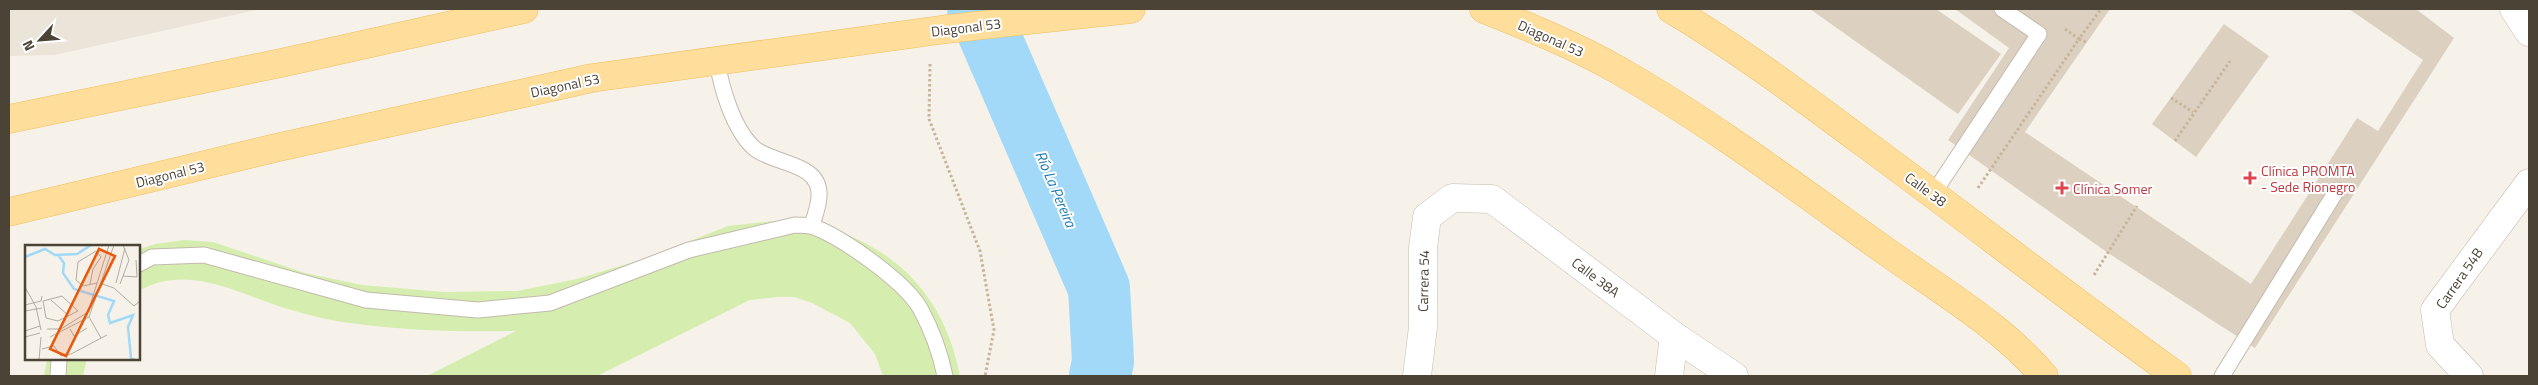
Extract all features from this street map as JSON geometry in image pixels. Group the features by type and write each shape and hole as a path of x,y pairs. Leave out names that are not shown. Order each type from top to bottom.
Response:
{"main road":[{"path":"9,119 281,64 524,9"},
{"name":"Diagonal 53","path":"9,212 275,148 592,78 940,30 1125,9"},
{"name":"Diagonal 53","path":"1484,9 1548,35 1616,69 1695,116 1973,313 2031,361 2044,376"},
{"name":"Calle 38","path":"1671,9 1724,40 1961,213 2076,303 2177,376"}],"street":[{"path":"2514,9 2529,32"},
{"name":"Carrera 54B","path":"2469,376 2440,345 2435,310 2529,183"},
{"name":"Calle 38A","path":"1452,198 1492,199 1674,336 1734,376"},
{"name":"Carrera 54","path":"1418,376 1423,327 1423,248 1427,217 1452,198"},
{"path":"1669,376 1674,336"}],"lane":[{"path":"1933,194 2039,34 2002,9"},
{"path":"716,61 726,100 741,131 754,148 777,160 807,170 818,182 819,197 812,226"},
{"path":"2222,376 2337,190"},
{"path":"140,263 152,257 204,254 366,300 478,310 550,303 688,250 795,225 812,226 832,236 884,270 919,306 940,349 945,376"},
{"path":"58,376 59,360"}],"path":[{"path":"1961,213 2079,38 2101,9"},
{"path":"940,30 929,119 980,251 994,330 985,376"},
{"path":"2079,38 2086,42"},
{"path":"2175,141 2230,60"},
{"path":"2171,98 2193,112"},
{"path":"2102,262 2137,206"}],"shaded area":[{"path":"9,9 261,9 55,55 9,56"}],"green space":[{"path":"773,221 804,221 838,231 865,243 888,257 909,275 927,296 941,319 952,346 960,376 883,376 875,354 850,323 812,303 794,297 750,300 597,376 427,376 516,331 417,330 342,322 303,313 237,291 198,281 178,280 158,283 140,291 140,249 155,244 184,240 213,242 305,273 362,285 444,292 517,291 577,279 650,257 728,226"},
{"path":"47,360 87,360 83,376 44,376"}],"building":[{"path":"1810,9 1936,9 2001,54 1958,114"},
{"name":"Clínica Somer","path":"1955,9 2110,9 2025,132 2251,284 2357,118 2378,131 2423,60 2349,9 2416,9 2454,38 2255,348 2108,253 1948,140 2009,48"},
{"path":"2224,24 2269,56 2196,157 2152,124"}],"waterway":[{"name":"Río La Pereira","path":"978,9 1099,288 1103,361 1100,376"}],"place":[{"name":"Clínica PROMTA - Sede Rionegro","path":"2250,178"},
{"name":"Clínica Somer","path":"2062,188"}]}
